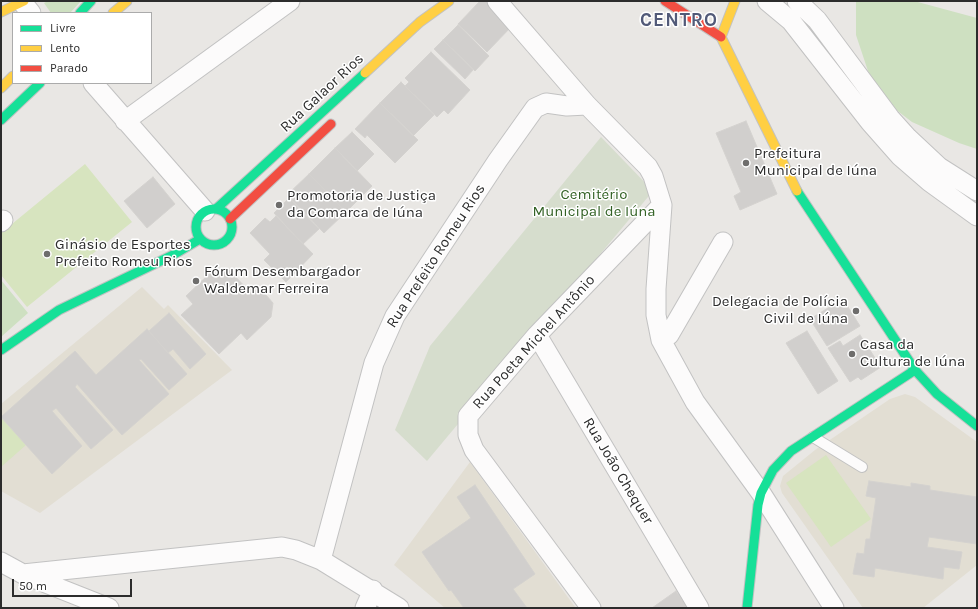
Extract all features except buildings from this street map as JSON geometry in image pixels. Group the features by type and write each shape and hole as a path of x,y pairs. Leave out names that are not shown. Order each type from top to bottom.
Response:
{"street":[{"path":"81,12 91,1"},
{"path":"114,12 127,1"},
{"path":"126,121 290,1"},
{"name":"Rua Galaor Rios","path":"432,26 449,1"},
{"name":"Rua Galaor Rios","path":"200,239 197,233 197,220 211,210 420,22 449,1"},
{"path":"497,1 587,105 648,167 656,184 662,205 656,289 656,315 661,340 695,402 761,493 834,608"},
{"path":"666,1 721,37 797,191 915,370 937,394 977,426"},
{"path":"721,37 735,1"},
{"path":"767,1 795,26 870,122 900,156 942,192 977,216"},
{"path":"797,1 816,20 890,118 908,138 939,167 977,191"},
{"path":"1,12 26,5"},
{"path":"1,88 12,77"},
{"path":"1,120 39,84"},
{"path":"1,350 59,310 173,255 200,239 204,242 216,245 226,240 231,230 230,219 222,211 211,210 126,121 94,84"},
{"name":"Rua Prefeito Romeu Rios","path":"321,560 374,363 395,316 498,160 535,108 546,103 567,106 587,105"},
{"name":"Rua Galaor Rios","path":"230,219 341,115"},
{"name":"Rua Poeta Michel Antônio","path":"591,608 474,450 468,435 468,416 537,335 662,205"},
{"path":"661,340 669,335 723,242"},
{"name":"Rua João Chequer","path":"537,335 698,608"},
{"path":"747,608 755,530 761,493 773,470 791,451 915,370"},
{"path":"23,574 282,547 296,550 321,560 399,608"},
{"path":"1,562 23,574 109,608"},
{"path":"365,608 372,590"}],"lane":[{"path":"812,437 862,467"}],"shaded area":[{"path":"142,287 164,309 168,305 232,370 40,513 1,491 1,404"},
{"path":"905,394 915,397 977,442 977,565 923,608 863,608 782,493 780,486 783,476 815,450 890,399"},
{"path":"470,462 575,607 445,608 394,565"}],"green space":[{"path":"48,1 81,1 71,12 50,12 44,3"},
{"path":"856,1 914,1 977,18 977,149 959,143 912,122 895,109 881,94 868,71 856,35"},
{"name":"Cemitério Municipal de Iúna","path":"601,137 653,191 427,461 395,430 430,346"},
{"name":"Ginásio de Esportes Prefeito Romeu Rios","path":"85,164 132,222 27,307 1,275 1,233"},
{"path":"1,280 28,313 1,337"},
{"path":"1,417 26,445 1,467"},
{"path":"826,455 871,519 831,547 786,483"}],"traffic: fast":[{"path":"81,12 91,1"},
{"path":"216,209 365,73"},
{"path":"1,120 39,84"},
{"path":"797,191 915,370 937,394 977,426"},
{"path":"217,209 227,214 231,220 232,227 231,234 227,240 221,244 211,245 201,240 197,234 196,224 201,214 207,210 217,209"},
{"path":"1,350 59,310 173,255 200,239"},
{"path":"747,608 758,505 761,493 773,470 791,451 915,370"}],"traffic: slow":[{"path":"1,12 24,1"},
{"path":"114,12 127,1"},
{"path":"365,73 420,22 449,1"},
{"path":"721,37 735,1"},
{"path":"721,37 797,191"},
{"path":"1,88 12,77"}],"traffic: jam":[{"path":"665,1 721,37"},
{"path":"230,219 331,124"}],"place":[{"name":"Prefeitura Municipal de Iúna","path":"746,163"},
{"name":"Promotoria de Justiça da Comarca de Iúna","path":"279,205"},
{"name":"Ginásio de Esportes Prefeito Romeu Rios","path":"47,254"},
{"name":"Fórum Desembargador Waldemar Ferreira","path":"196,281"},
{"name":"Delegacia de Polícia Civil de Iúna","path":"856,311"},
{"name":"Casa da Cultura de Iúna","path":"852,354"}],"district":[{"name":"CENTRO","path":"679,21"}]}
